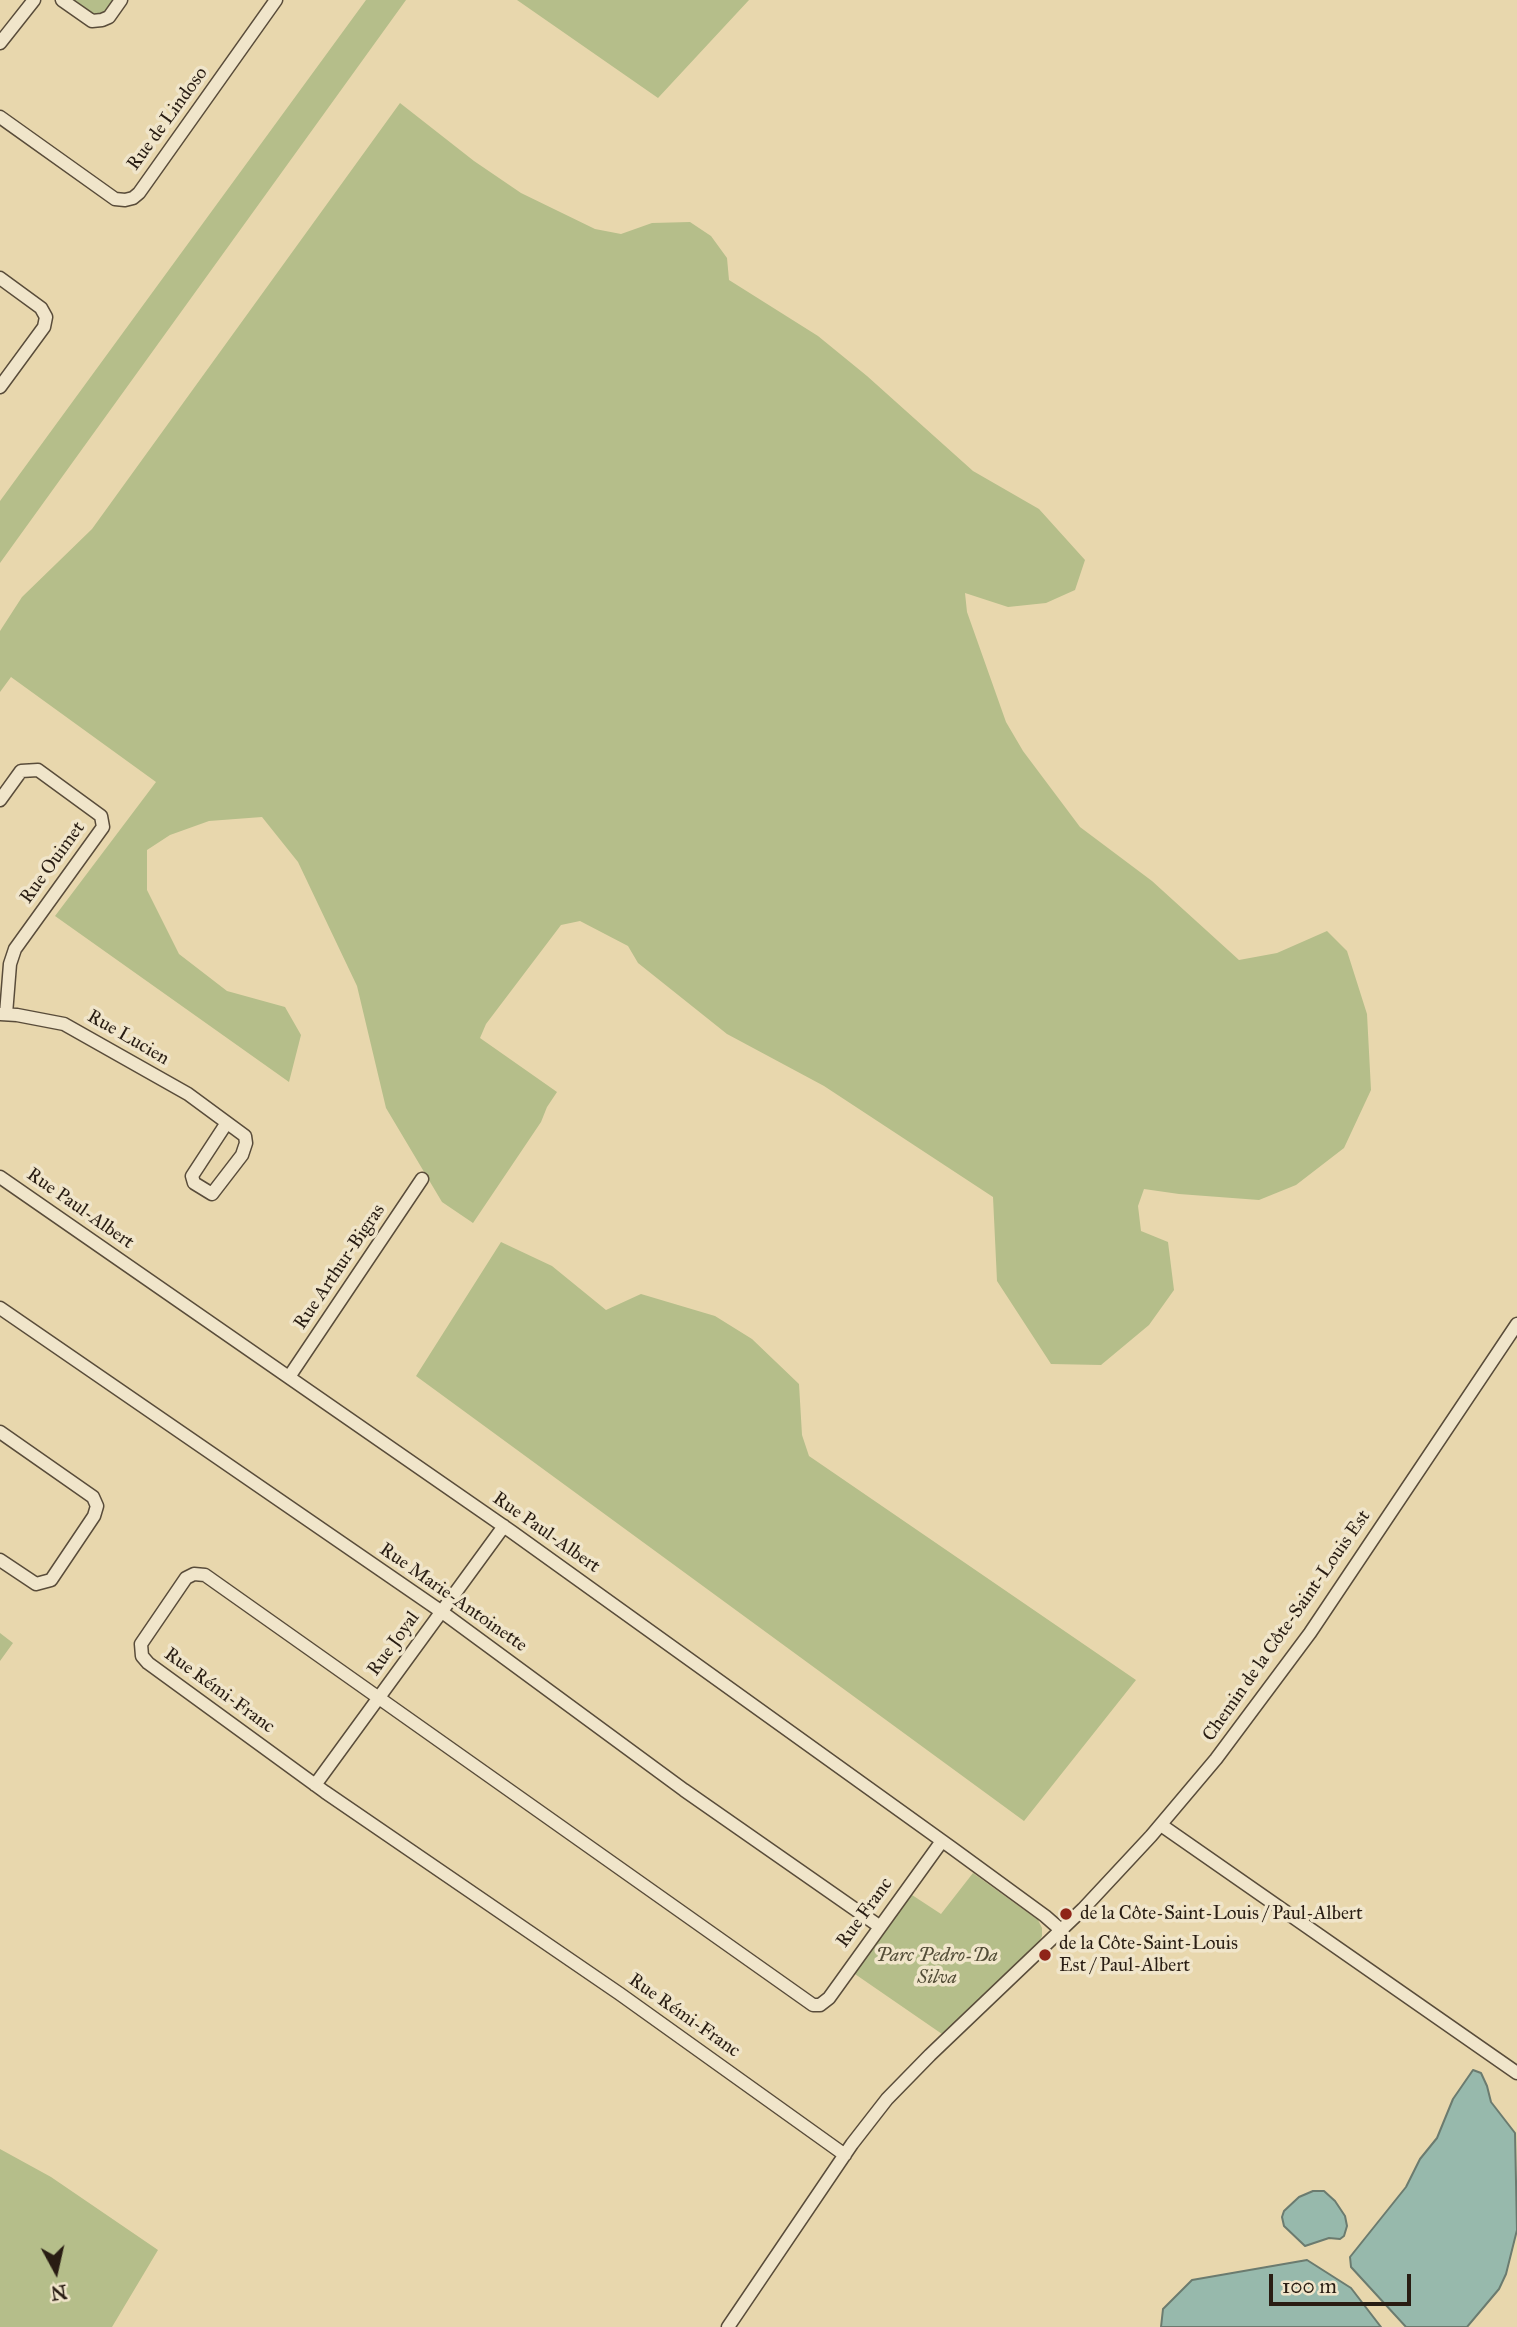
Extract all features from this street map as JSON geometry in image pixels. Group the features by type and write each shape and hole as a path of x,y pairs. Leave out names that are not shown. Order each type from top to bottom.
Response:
{"street":[{"path":"0,43 34,0"},
{"path":"62,0 92,21 108,17 121,0"},
{"name":"Rue de Lindoso","path":"0,117 115,198 133,198 276,0"},
{"path":"0,278 41,309 46,317 44,327 0,387"},
{"name":"Rue Ouimet","path":"0,800 21,771 38,770 101,816 103,827 15,949 10,964 3,1014"},
{"name":"Rue Lucien","path":"3,1014 64,1024 188,1094 245,1136 242,1155 212,1194 194,1183 192,1176 226,1124"},
{"name":"Rue Paul-Albert","path":"0,1177 504,1526 942,1841 1061,1930"},
{"name":"Rue Arthur-Bigras","path":"289,1377 422,1179"},
{"name":"Rue Marie-Antoinette","path":"0,1308 442,1612 684,1790 879,1926"},
{"name":"Chemin de la Côte-Saint-Louis Est","path":"728,2327 874,2115 907,2077 1061,1930 1161,1825 1216,1759 1296,1654 1517,1324"},
{"path":"0,1432 93,1497 97,1506 94,1516 51,1580 36,1584 0,1560"},
{"name":"Rue Joyal","path":"315,1785 504,1526"},
{"name":"Rue Rémi-Franc","path":"818,2005 805,2001 208,1577 194,1574 184,1580 142,1642 140,1650 143,1658 315,1785 620,1994 845,2155"},
{"path":"1161,1825 1517,2073"},
{"name":"Rue Franc","path":"818,2005 829,1998 942,1841"}],"green space":[{"path":"62,0 121,0 102,20"},
{"path":"366,0 406,0 0,563 0,501"},
{"path":"517,0 749,0 658,98"},
{"path":"400,103 474,161 521,193 595,229 621,234 652,223 690,222 711,236 727,258 729,280 818,336 973,471 1039,509 1085,560 1075,590 1046,603 1008,607 965,593 967,612 1006,722 1023,751 1080,827 1152,881 1239,960 1277,953 1327,931 1347,951 1367,1014 1371,1090 1344,1148 1296,1185 1259,1200 1144,1189 1138,1206 1141,1231 1168,1242 1174,1290 1149,1325 1101,1365 1051,1364 997,1281 993,1197 824,1086 727,1034 638,963 628,946 580,921 561,925 486,1024 480,1038 557,1092 541,1122 473,1223 442,1202 386,1108 357,986 298,862 262,817 209,821 170,835 147,850 147,890 179,954 227,991 285,1007 301,1035 289,1082 55,916 156,782 11,677 0,692 0,631 22,597 92,529"},
{"path":"501,1242 552,1266 606,1310 641,1294 715,1316 752,1339 799,1384 802,1435 809,1456 1136,1680 1024,1821 416,1376"},
{"path":"0,1633 13,1643 0,1661"},
{"name":"Parc Pedro-Da Silva","path":"973,1873 1038,1920 1042,1936 1038,1944 942,2034 852,1972 909,1893 941,1914"},
{"path":"0,2149 51,2177 158,2250 112,2327 0,2327"}],"shaded area":[{"path":"1473,2070 1481,2073 1491,2102 1515,2133 1517,2230 1506,2274 1499,2289 1467,2327 1406,2327 1351,2267 1350,2257 1406,2187 1420,2159 1437,2138 1453,2099"},
{"path":"1313,2191 1324,2191 1335,2201 1345,2216 1347,2226 1340,2239 1329,2238 1305,2246 1284,2226 1282,2217 1284,2211 1299,2197"},
{"path":"1307,2260 1351,2288 1381,2327 1161,2327 1163,2309 1192,2280"}],"place":[{"name":"de la Côte-Saint-Louis / Paul-Albert","path":"1066,1914"},
{"name":"de la Côte-Saint-Louis Est / Paul-Albert","path":"1045,1955"}]}
